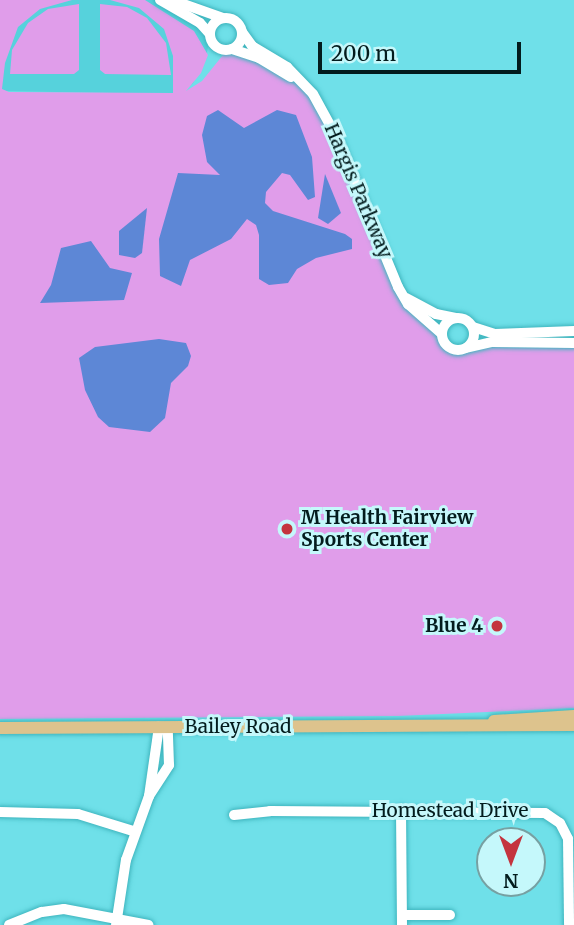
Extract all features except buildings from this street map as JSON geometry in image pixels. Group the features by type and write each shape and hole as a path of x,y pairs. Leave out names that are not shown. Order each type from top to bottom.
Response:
{"main road":[{"name":"Bailey Road","path":"476,724 574,716"},
{"name":"Bailey Road","path":"0,728 476,724 574,726"}],"street":[{"path":"160,0 200,23 217,48 232,49 242,32 237,23 172,0"},
{"path":"209,34 212,26 223,18"},
{"name":"Hargis Parkway","path":"242,32 252,46 287,66 326,114 405,297 442,334"},
{"name":"Hargis Parkway","path":"232,49 259,58 306,87"},
{"path":"405,297 436,314 456,318 495,334 574,331"},
{"path":"456,318 445,325 442,334 451,348 494,342 574,343"},
{"path":"466,348 473,341 473,327"},
{"path":"117,922 133,831 149,796 169,765 164,727"},
{"name":"Homestead Drive","path":"234,815 531,809 553,817 568,839 569,925"},
{"path":"401,810 402,920 450,915"},
{"path":"0,812 78,814 133,831"},
{"path":"9,925 42,912 64,909 117,922 149,925"}],"shaded area":[{"path":"0,0 160,0 210,34 206,59 193,83 184,91 171,94 0,91"},
{"name":"M Health Fairview Sports Center","path":"0,0 72,0 40,9 18,27 5,63 2,89 9,92 173,93 173,56 164,29 139,8 110,0 145,0 194,31 208,55 201,73 186,91 202,81 227,50 259,58 313,94 394,280 447,345 459,350 474,345 574,343 574,708 398,716 0,719"},
{"path":"79,4 79,70 74,74 10,74 12,50 28,23 48,9"},
{"path":"100,4 127,7 147,18 166,43 171,75 105,74 100,70"},
{"path":"218,110 244,128 277,110 296,115 312,157 315,197 308,200 290,175 282,173 266,192 265,203 273,211 345,234 352,239 352,249 316,258 297,269 288,283 269,285 259,279 259,235 256,225 247,219 231,239 190,260 181,286 160,276 159,239 178,173 220,175 207,162 202,135 207,116"},
{"path":"325,174 341,213 328,224 318,218"},
{"path":"147,208 142,253 135,258 119,255 119,231"},
{"path":"91,241 110,268 132,273 124,300 40,303 51,285 61,248"},
{"path":"159,339 186,343 191,356 188,366 171,383 165,418 150,432 109,427 98,417 85,390 79,358 95,347"}],"place":[{"name":"M Health Fairview Sports Center","path":"287,529"},
{"name":"Blue 4","path":"497,626"}]}
